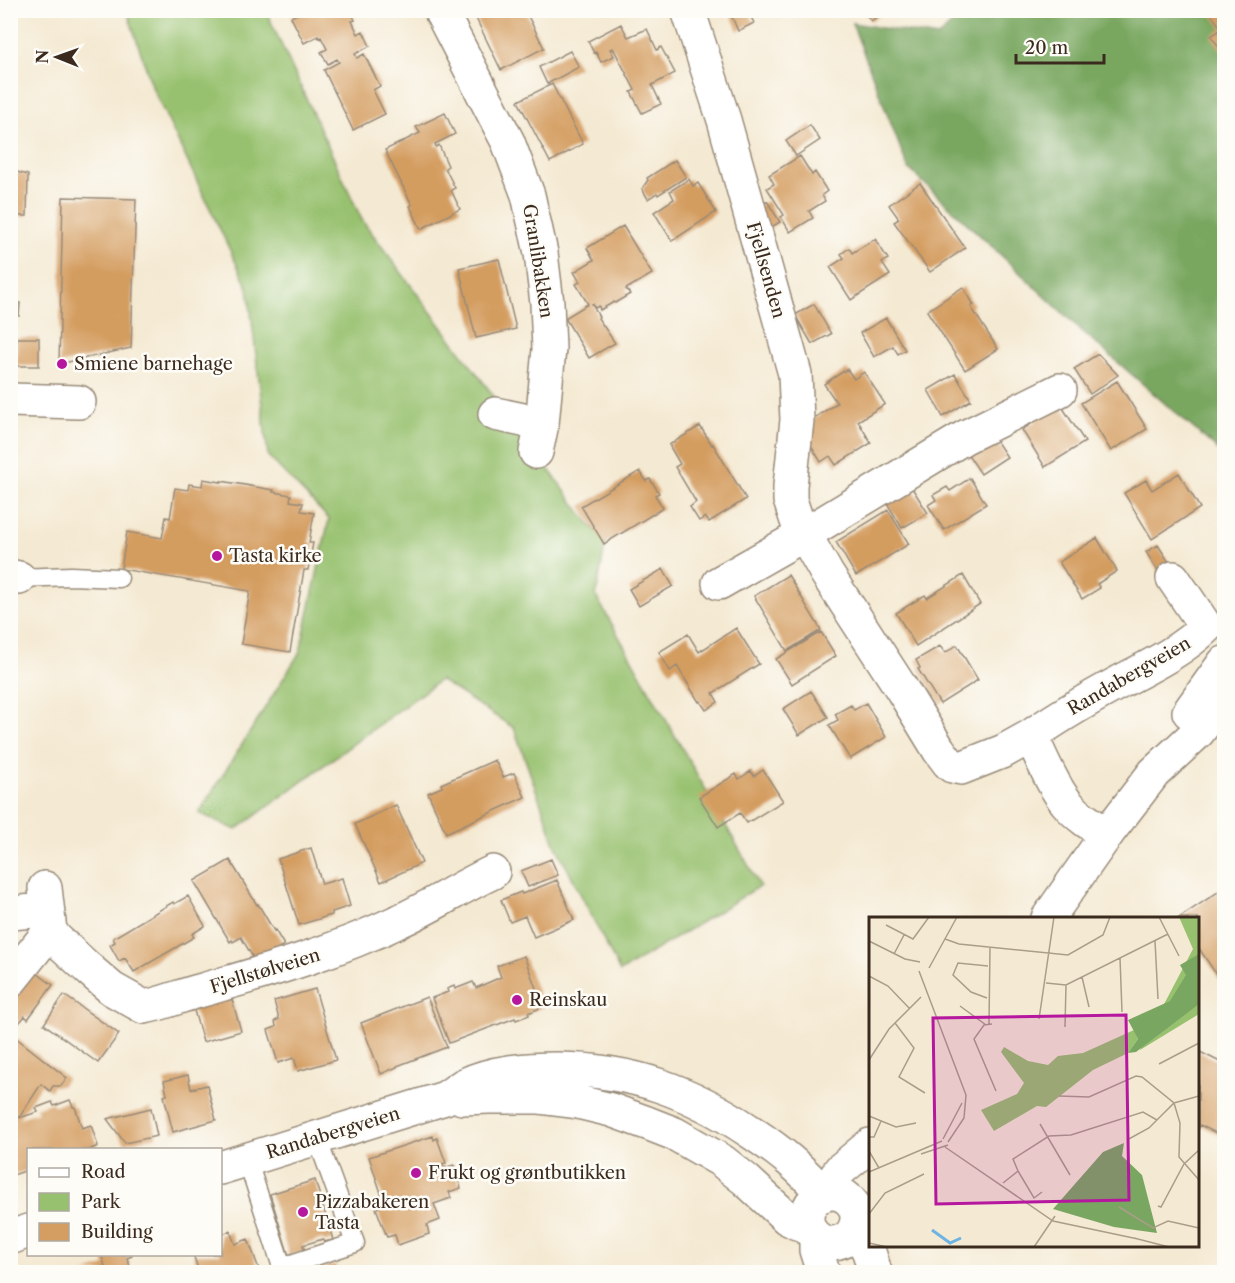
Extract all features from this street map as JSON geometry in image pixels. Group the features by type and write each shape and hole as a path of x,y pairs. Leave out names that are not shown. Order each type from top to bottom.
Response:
{"street":[{"name":"Granlibakken","path":"440,10 508,142 528,195 541,253 547,303 549,349 539,438 495,414"},
{"name":"Fjellsenden","path":"688,10 724,120 795,374 797,420 790,500 797,520 827,574 939,750 952,766 961,768 1004,751 1031,736"},
{"path":"719,583 965,437 1060,390"},
{"path":"10,400 79,402"},
{"name":"Randabergveien","path":"1031,736 1060,716 1168,656 1191,641 1206,627 1173,578"},
{"path":"1049,917 1107,834 1154,773 1183,720 1224,663"},
{"path":"1154,773 1198,732 1224,698"},
{"path":"1031,736 1066,802 1084,820 1107,834"},
{"name":"Fjellstølveien","path":"47,910 56,939 112,988 144,1007 159,1005 266,972 360,940 493,872"},
{"path":"10,913 47,910"},
{"path":"10,981 47,910"},
{"name":"Randabergveien","path":"234,1163 445,1098 466,1084 487,1077 519,1071 581,1069 616,1073 666,1087 695,1099 720,1112 767,1143 795,1164 827,1194"},
{"name":"Randabergveien","path":"445,1098 538,1097 578,1102 611,1110 647,1123 675,1134 722,1161 787,1218 812,1232"},
{"path":"827,1194 840,1170 869,1146"},
{"path":"823,1272 807,1216 816,1199 827,1194 846,1197 854,1205 861,1217 874,1272"},
{"path":"812,1232 824,1242 834,1244 851,1235 861,1217"},
{"path":"10,1238 27,1231"}],"lane":[{"path":"15,577 118,578"},
{"path":"234,1163 282,1267 355,1243 317,1138"}],"green space":[{"path":"127,11 266,11 362,220 591,526 606,540 596,596 760,886 620,972 556,846 514,728 440,680 236,830 199,813 300,652 329,519 268,456 248,288 153,89"},
{"path":"965,11 1224,11 1224,455 1082,331 908,168 852,23 938,37"}],"building":[{"path":"305,10 350,10 358,34 363,31 370,46 355,54 357,58 364,54 380,86 373,90 385,114 353,130 324,70 339,62 337,59 328,64 321,52 327,49 321,37 318,36 304,43 291,17"},
{"path":"472,10 525,10 544,48 501,70"},
{"path":"729,10 765,10 751,17 754,23 738,31"},
{"path":"863,10 882,10 883,13 871,21"},
{"path":"1212,10 1224,10 1224,54 1211,36 1222,29 1210,13"},
{"path":"621,24 628,37 647,29 657,50 661,47 675,73 652,85 661,104 642,113 631,92 635,90 613,48 610,49 614,56 601,62 588,41"},
{"path":"570,51 579,67 547,84 539,67"},
{"path":"552,84 583,144 550,162 518,101"},
{"path":"445,113 455,134 435,144 436,147 439,145 448,166 445,168 455,188 451,190 460,209 421,229 385,150 420,133 416,127"},
{"path":"810,125 820,140 796,156 786,141"},
{"path":"800,156 812,175 815,172 827,191 822,195 825,201 809,211 813,218 790,232 781,217 784,215 767,188 774,184 769,175"},
{"path":"675,160 686,177 648,199 642,189 647,178"},
{"path":"10,170 28,175 27,216 10,216"},
{"path":"689,179 693,186 698,183 716,212 672,241 654,212 674,199 670,191"},
{"path":"920,183 965,248 930,272 894,222 899,219 889,205"},
{"path":"63,197 136,199 131,348 59,364"},
{"path":"767,201 780,222 768,229 755,208"},
{"path":"623,226 652,274 626,289 630,294 615,303 600,310 599,306 595,308 592,304 598,318 615,343 589,358 565,318 588,304 576,284 580,282 574,272 594,260 587,248"},
{"path":"875,239 888,259 882,263 890,275 851,300 830,267 844,258 841,254 849,248 852,253"},
{"path":"499,259 516,329 476,338 459,268"},
{"path":"963,287 974,305 971,307 998,349 965,370 927,311"},
{"path":"10,288 14,288 14,303 20,303 19,316 14,316 14,342 10,342"},
{"path":"814,304 831,334 812,344 795,315"},
{"path":"886,318 905,350 898,354 893,346 874,357 860,333"},
{"path":"17,338 39,338 39,366 16,366"},
{"path":"1098,354 1118,375 1090,394 1074,369"},
{"path":"847,369 854,379 864,372 885,404 858,421 871,443 836,465 830,456 821,462 808,441 814,418 837,403 824,384"},
{"path":"955,374 971,400 943,417 928,390"},
{"path":"1117,381 1147,429 1111,451 1081,403"},
{"path":"1061,405 1085,442 1045,467 1022,430 1037,420 1033,414"},
{"path":"700,426 746,499 709,522 705,517 699,521 690,507 696,502 675,467 680,464 669,445"},
{"path":"991,433 1007,457 981,474 965,450"},
{"path":"640,471 646,481 650,479 659,493 655,495 663,508 604,544 581,506"},
{"path":"1179,473 1200,508 1152,539 1124,493 1146,480 1152,490"},
{"path":"970,478 986,504 944,530 928,505 936,500 933,495 947,487 950,491"},
{"name":"Tasta kirke","path":"203,479 274,490 273,492 291,495 290,501 303,503 301,511 314,513 309,543 313,543 308,570 304,570 290,652 241,644 250,591 121,569 127,532 162,538 166,517 170,518 175,488 188,490 189,484 202,486"},
{"path":"912,488 928,513 902,528 887,503"},
{"path":"888,510 909,544 856,576 836,542"},
{"path":"1097,538 1117,571 1097,584 1100,588 1082,599 1059,562"},
{"path":"1158,545 1172,567 1160,574 1146,552"},
{"path":"663,569 673,586 639,606 629,589"},
{"path":"788,575 821,630 787,651 754,596"},
{"path":"963,575 980,604 916,646 896,613 925,595 927,598"},
{"path":"736,628 759,664 713,693 718,702 706,710 677,666 670,671 659,652 688,634 699,652"},
{"path":"821,632 836,656 792,684 776,659"},
{"path":"957,645 978,680 940,704 918,669 920,668 916,660 940,646 945,653"},
{"path":"811,691 828,717 799,735 783,709"},
{"path":"866,703 886,737 850,759 829,725 838,720 835,714 851,705 854,710"},
{"path":"495,760 503,777 514,773 525,797 446,833 428,793 442,787 441,784"},
{"path":"763,770 783,801 747,823 740,813 718,827 699,797 736,774 739,779 751,771 754,776"},
{"path":"396,805 422,863 381,882 355,824"},
{"path":"311,848 322,884 342,878 350,906 332,912 332,915 299,925 278,859"},
{"path":"551,859 558,875 528,887 521,871"},
{"path":"230,860 284,945 255,961 241,937 230,942 194,881"},
{"path":"557,880 574,920 534,937 525,916 510,922 501,900"},
{"path":"1224,888 1224,986 1199,948 1199,917 1180,917"},
{"path":"188,896 205,926 192,934 194,937 134,972 125,958 119,961 110,945 115,942 113,938 173,902 174,904"},
{"path":"524,956 543,1007 516,1020 515,1018 449,1043 432,998 448,992 447,989 454,986 455,989 473,982 476,988 501,977 497,966"},
{"path":"34,971 53,985 28,1019 25,1016 19,1023 10,1016 10,1002"},
{"path":"315,989 336,1060 298,1071 294,1058 278,1063 268,1030 276,1027 275,1021 279,1019 274,1001"},
{"path":"64,995 119,1034 98,1063 44,1024"},
{"path":"231,996 241,1031 203,1042 193,1007"},
{"path":"427,997 447,1047 381,1074 361,1023"},
{"path":"10,1033 67,1078 61,1086 53,1086 50,1091 41,1084 19,1118 38,1112 36,1108 52,1102 54,1106 70,1100 75,1107 82,1128 91,1125 98,1146 94,1148 27,1148 27,1170 10,1176"},
{"path":"1199,1052 1224,1064 1224,1137 1200,1125 1199,1128"},
{"path":"188,1075 191,1089 207,1085 216,1120 173,1132 164,1096 167,1095 164,1081"},
{"path":"151,1108 157,1136 125,1143 107,1119"},
{"path":"433,1136 434,1140 437,1138 446,1163 442,1164 444,1168 454,1165 461,1188 449,1192 451,1198 434,1204 440,1220 427,1225 429,1234 398,1245 395,1235 387,1237 376,1208 385,1205 369,1157"},
{"path":"315,1180 333,1240 324,1242 323,1239 303,1245 305,1251 289,1256 270,1194"},
{"path":"230,1231 235,1244 248,1239 260,1272 199,1272 194,1256 222,1256 222,1234"},
{"path":"102,1256 132,1256 127,1258 132,1272 85,1272 105,1266"},
{"path":"336,1265 338,1272 312,1272"}],"place":[{"name":"Smiene barnehage","path":"62,364"},
{"name":"Tasta kirke","path":"217,556"},
{"name":"Reinskau","path":"517,1000"},
{"name":"Frukt og grøntbutikken","path":"416,1173"},
{"name":"Pizzabakeren Tasta","path":"303,1212"}]}
